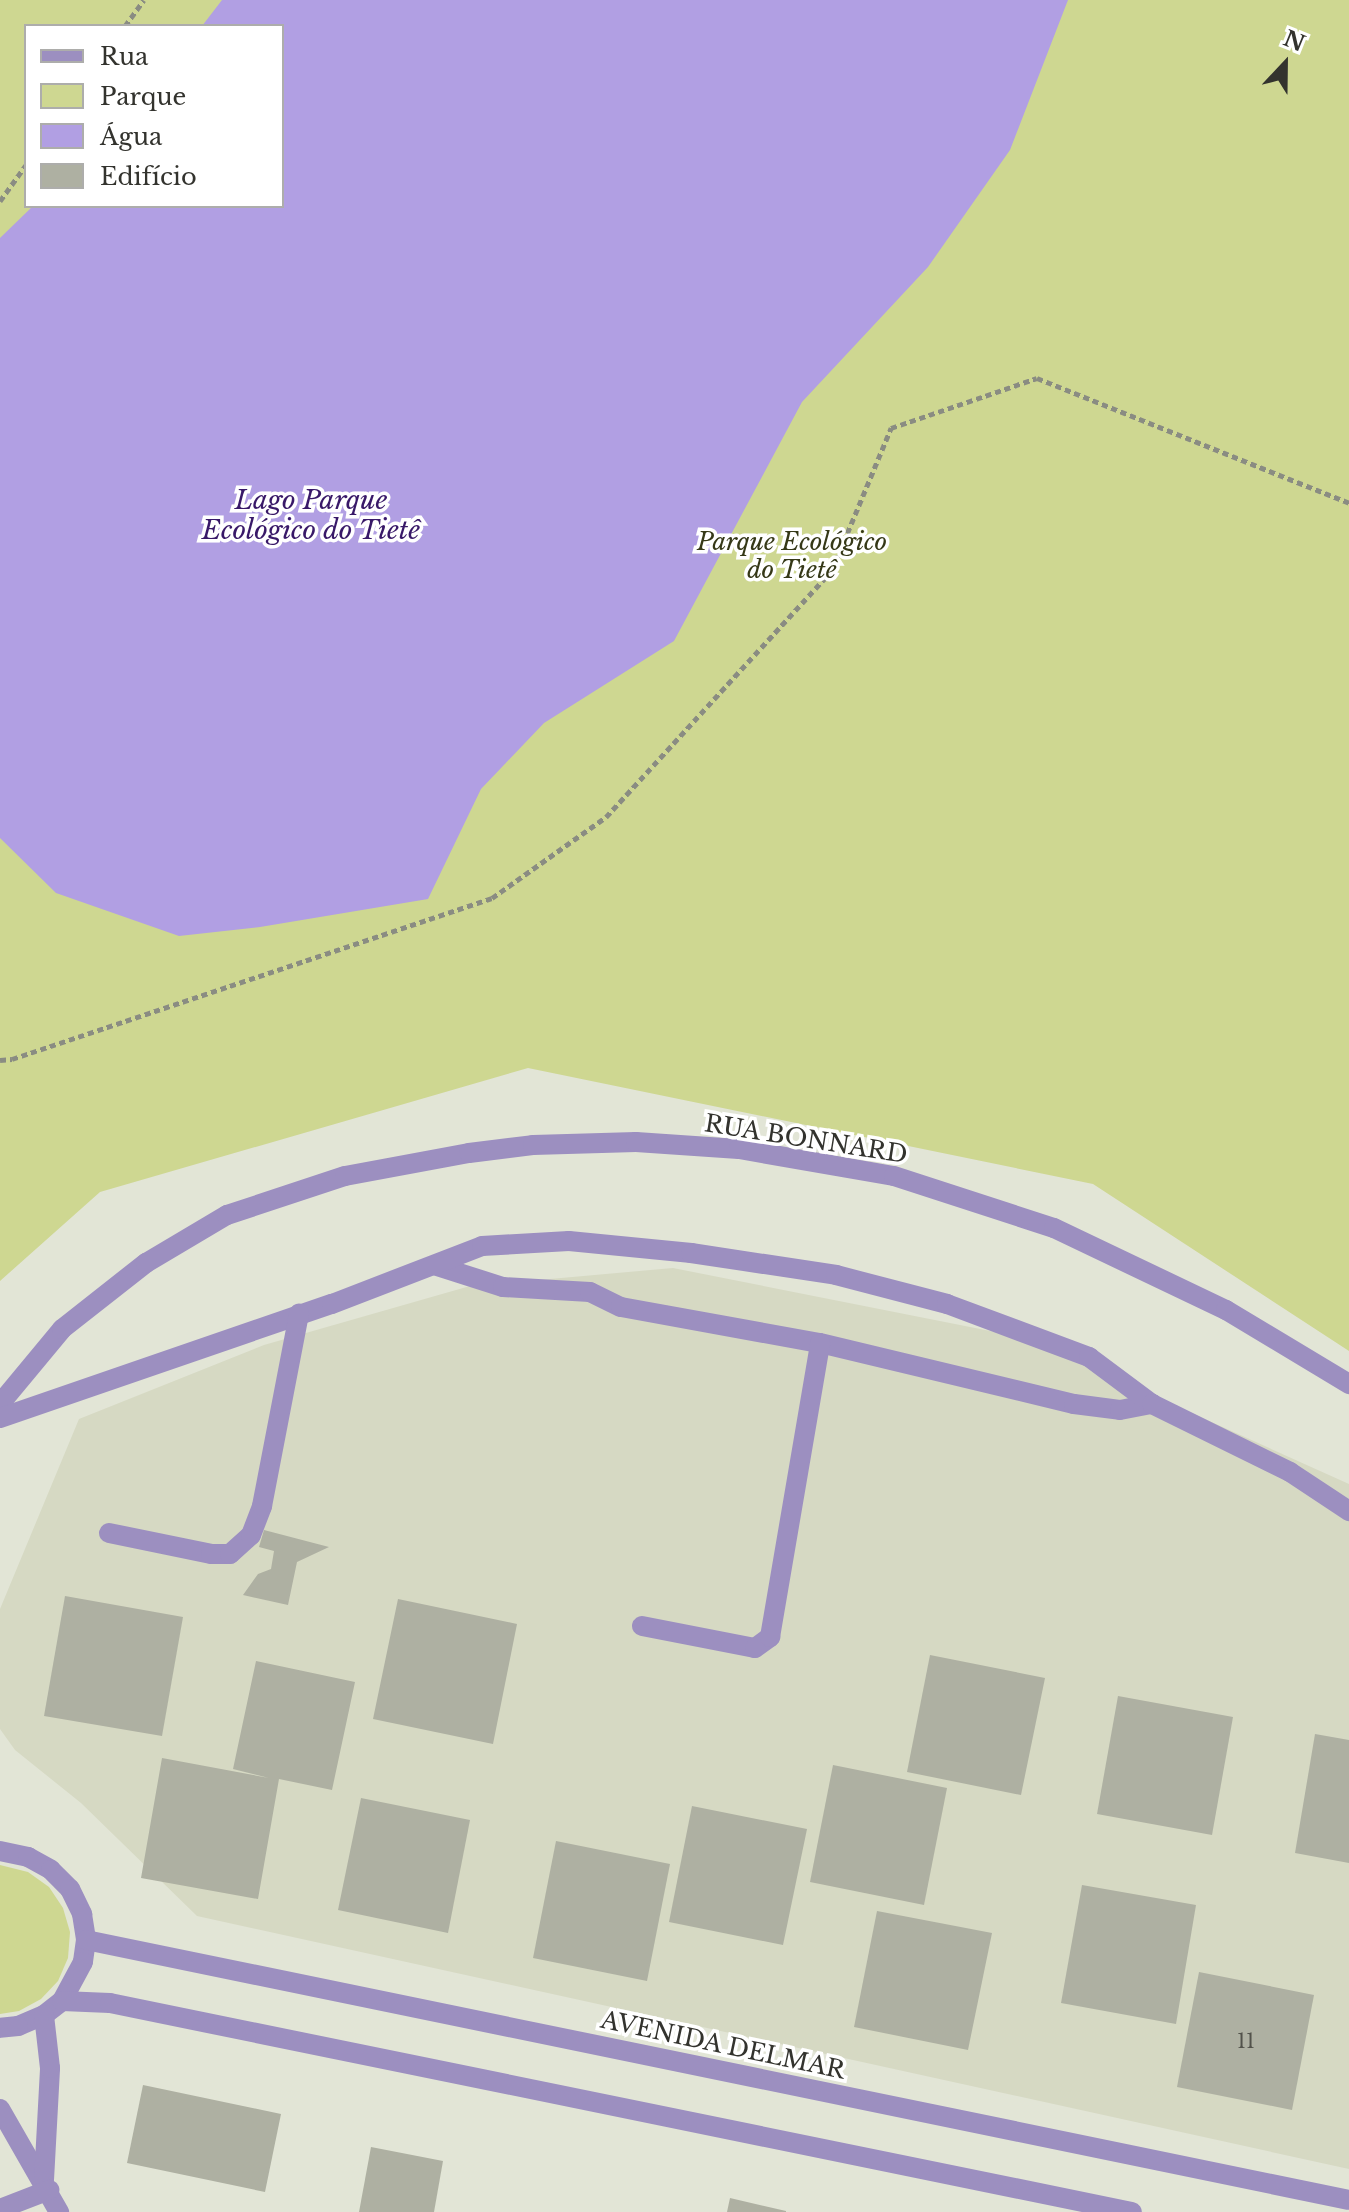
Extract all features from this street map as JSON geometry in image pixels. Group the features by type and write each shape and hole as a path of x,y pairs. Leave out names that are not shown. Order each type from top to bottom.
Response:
{"street":[{"name":"RUA BONNARD","path":"0,1404 62,1329 146,1263 227,1215 345,1176 469,1153 533,1145 636,1142 739,1149 894,1176 1054,1228 1226,1310 1349,1384"},
{"path":"0,1418 437,1266 482,1246 569,1241 691,1253 836,1275 947,1304 1089,1357 1152,1404 1290,1472 1349,1511"},
{"path":"437,1266 503,1287 590,1292 621,1307 820,1343 1074,1404 1120,1410 1152,1404"},
{"path":"109,1533 211,1554 230,1554 251,1535 262,1506 299,1314"},
{"path":"642,1626 755,1648 770,1637 820,1343"},
{"path":"0,2028 18,2026 44,2015 62,2001 83,1962 86,1940 82,1914 70,1889 51,1870 28,1857 1,1851"},
{"name":"AVENIDA DELMAR","path":"86,1940 1349,2200"},
{"path":"62,2001 110,2003 1132,2212"},
{"path":"44,2015 50,2068 46,2185"},
{"path":"0,2109 59,2212"},
{"path":"0,2209 46,2185"}],"path":[{"path":"126,24 144,0"},
{"path":"0,201 24,168"},
{"path":"0,1060 12,1059 492,898 606,817 832,570 891,428 1037,378 1349,503"}],"shaded area":[{"path":"673,1268 1025,1338 1349,1484 1349,2169 197,1916 81,1803 15,1750 0,1729 0,1609 79,1419 264,1345 470,1286"}],"green space":[{"name":"Parque Ecológico do Tietê","path":"0,0 1349,0 1349,1351 1093,1184 528,1068 100,1192 0,1281"},
{"path":"0,1865 28,1872 49,1887 63,1908 70,1932 68,1958 58,1981 41,1999 19,2011 0,2014"}],"water":[{"name":"Lago Parque Ecológico do Tietê","path":"222,0 1068,0 1010,150 928,267 802,402 674,641 544,723 481,789 428,899 260,927 179,936 56,893 0,838 0,238 31,208 284,208 284,24 204,24"}],"building":[{"path":"264,1530 329,1547 297,1562 288,1605 243,1595 258,1574 271,1569 274,1551 259,1547"},
{"path":"65,1596 183,1617 162,1736 44,1716"},
{"path":"398,1599 517,1624 493,1744 373,1719"},
{"path":"930,1655 1045,1678 1021,1795 907,1772"},
{"path":"256,1661 355,1682 332,1790 279,1779 258,1899 141,1878 162,1758 269,1778 233,1769"},
{"path":"1118,1696 1233,1717 1212,1835 1097,1814"},
{"path":"1315,1734 1349,1740 1349,1863 1295,1853"},
{"path":"833,1765 947,1788 924,1905 810,1882"},
{"path":"361,1798 470,1820 448,1933 338,1910"},
{"path":"692,1806 807,1829 783,1945 669,1922"},
{"path":"556,1841 670,1864 647,1981 533,1958"},
{"path":"1082,1885 1196,1905 1176,2024 1061,2003"},
{"path":"877,1911 992,1933 968,2050 854,2027"},
{"path":"1199,1972 1314,1995 1292,2110 1177,2087"},
{"path":"143,2085 281,2114 265,2192 127,2163"},
{"path":"371,2147 443,2161 434,2212 359,2212"},
{"path":"730,2198 786,2211 786,2212 727,2212"}]}
